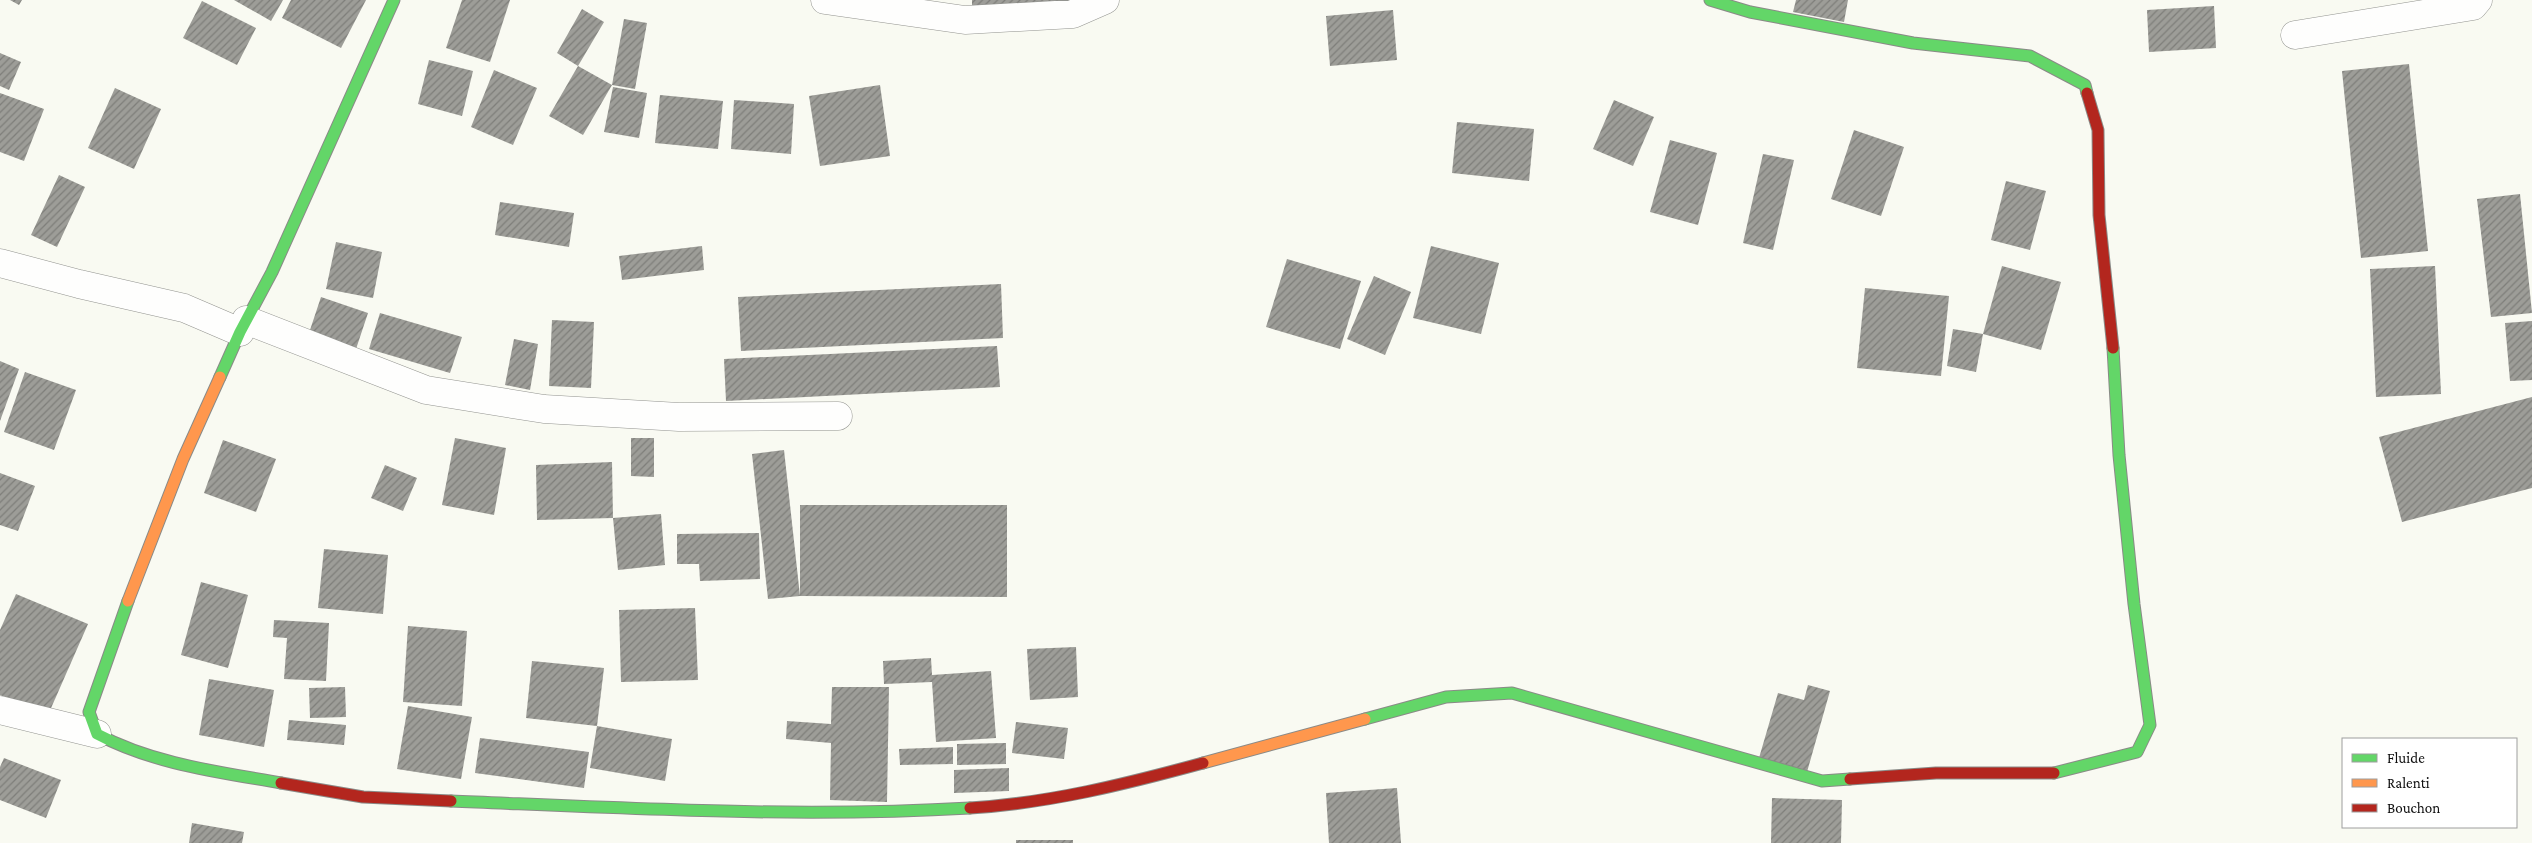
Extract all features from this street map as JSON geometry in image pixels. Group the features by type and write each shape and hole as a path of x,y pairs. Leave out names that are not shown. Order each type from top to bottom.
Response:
{"street":[{"path":"97,734 90,712 105,662 183,460 243,326 272,272 394,0"},
{"path":"825,0 965,20 1073,14 1105,0"},
{"path":"0,710 97,734 123,748 202,769 363,797 731,812 902,812 1016,805 1124,785 1446,697 1512,692 1822,781 1936,773 2056,773 2137,752 2150,725 2134,604 2119,455 2111,317 2099,215 2098,130 2085,85 2030,56 1913,43 1750,12 1710,0"},
{"path":"2295,35 2474,6 2478,0"},
{"path":"0,262 79,284 184,308 243,326 426,390 544,409 679,417 838,416"}],"building":[{"path":"10,0 22,0 19,5"},
{"path":"234,0 283,0 271,21"},
{"path":"291,0 366,0 341,48 282,18"},
{"path":"462,0 510,0 490,62 446,48"},
{"path":"972,0 1086,0 972,7"},
{"path":"1796,0 1848,0 1844,22 1793,12"},
{"path":"202,1 256,28 237,65 183,38"},
{"path":"2214,6 2216,48 2149,52 2147,10"},
{"path":"582,9 604,22 578,66 557,53"},
{"path":"1393,10 1397,60 1330,66 1326,16"},
{"path":"624,19 647,23 635,89 612,85"},
{"path":"0,53 21,62 9,90 0,86"},
{"path":"429,60 473,71 462,116 418,104"},
{"path":"2409,64 2428,251 2361,258 2342,71"},
{"path":"578,66 612,85 583,135 549,116"},
{"path":"494,70 537,88 513,145 471,127"},
{"path":"880,85 890,156 820,166 809,96"},
{"path":"613,87 647,93 639,138 604,132"},
{"path":"115,88 161,109 134,169 88,148"},
{"path":"0,93 44,109 24,161 0,152"},
{"path":"660,95 723,101 718,149 655,143"},
{"path":"734,100 794,104 791,154 731,149"},
{"path":"1614,100 1654,117 1633,166 1593,149"},
{"path":"1457,122 1534,129 1529,181 1452,173"},
{"path":"1854,130 1904,147 1881,216 1831,199"},
{"path":"1670,140 1717,153 1698,225 1650,212"},
{"path":"1763,154 1794,160 1773,250 1743,243"},
{"path":"59,175 85,187 57,247 31,235"},
{"path":"2006,181 2046,191 2030,250 1991,240"},
{"path":"2520,194 2532,313 2491,317 2477,199"},
{"path":"500,202 574,213 569,247 495,235"},
{"path":"336,242 382,252 373,298 326,289"},
{"path":"702,246 704,270 622,280 619,256"},
{"path":"1431,246 1499,263 1481,334 1413,318"},
{"path":"1287,259 1361,281 1340,349 1266,327"},
{"path":"2002,266 2061,282 2041,350 1983,334"},
{"path":"2435,266 2441,394 2376,397 2370,269"},
{"path":"1374,276 1411,292 1385,355 1347,339"},
{"path":"1001,284 1003,338 741,351 738,297"},
{"path":"1865,288 1949,296 1941,376 1857,368"},
{"path":"321,297 368,313 356,349 309,333"},
{"path":"380,313 462,337 450,373 369,349"},
{"path":"552,320 594,322 591,388 549,386"},
{"path":"2532,321 2532,380 2510,381 2505,323"},
{"path":"1953,329 1983,334 1976,372 1947,366"},
{"path":"514,339 538,344 530,390 505,385"},
{"path":"997,346 1000,387 726,401 724,359"},
{"path":"0,361 19,369 0,421"},
{"path":"25,372 76,390 54,450 4,432"},
{"path":"2532,397 2532,488 2402,522 2379,437"},
{"path":"455,438 506,448 494,515 442,505"},
{"path":"631,438 654,438 654,477 631,476"},
{"path":"223,440 276,459 256,512 204,493"},
{"path":"784,450 800,596 768,599 752,454"},
{"path":"612,462 613,518 537,520 536,465"},
{"path":"385,465 417,478 403,511 371,498"},
{"path":"0,473 35,486 18,531 0,525"},
{"path":"800,505 1007,505 1007,597 800,596"},
{"path":"661,514 665,565 618,570 613,518"},
{"path":"759,533 760,579 700,581 699,564 677,564 677,534"},
{"path":"324,549 388,555 383,614 318,608"},
{"path":"201,582 248,595 228,668 181,655"},
{"path":"16,594 88,624 48,715 0,695 0,630"},
{"path":"695,608 698,680 621,682 619,610"},
{"path":"274,620 329,623 326,681 284,679 287,638 273,637"},
{"path":"408,626 467,631 462,706 403,702"},
{"path":"1076,647 1078,697 1030,700 1027,649"},
{"path":"931,658 932,675 991,671 996,738 936,742 932,682 884,684 883,661"},
{"path":"532,661 604,668 597,726 526,718"},
{"path":"209,679 274,690 264,747 199,735"},
{"path":"1808,685 1830,691 1807,772 1759,758 1778,693 1804,700"},
{"path":"345,687 346,717 310,718 309,688"},
{"path":"832,687 889,687 887,802 830,800 831,743 786,739 787,721 831,724"},
{"path":"408,706 472,717 461,779 397,769"},
{"path":"289,720 346,725 344,745 287,740"},
{"path":"1016,722 1068,728 1064,759 1012,753"},
{"path":"597,726 672,739 665,781 590,768"},
{"path":"480,738 589,752 584,788 475,773"},
{"path":"1006,743 1006,764 957,765 957,744"},
{"path":"953,747 953,764 900,765 899,749"},
{"path":"4,758 61,780 46,818 0,800 0,767"},
{"path":"1009,768 1009,791 954,793 954,770"},
{"path":"1397,788 1401,843 1329,843 1326,793"},
{"path":"1772,798 1842,800 1841,843 1771,843"},
{"path":"192,823 244,832 242,843 189,843"},
{"path":"1016,840 1073,840 1073,843 1016,843"}],"traffic: fast":[{"path":"220,377 240,332 272,272 394,0"},
{"path":"1710,0 1750,12 1913,43 2030,56 2085,85 2087,93"},
{"path":"2054,773 2137,752 2150,725 2134,604 2119,455 2113,348"},
{"path":"128,601 89,712 97,734 118,744 163,760 210,771 281,783"},
{"path":"1365,719 1446,697 1512,693 1822,781 1850,779"},
{"path":"451,801 775,812 905,811 970,808"}],"traffic: slow":[{"path":"128,601 183,459 220,377"},
{"path":"1203,763 1365,719"}],"traffic: jam":[{"path":"2087,93 2098,130 2099,215 2113,348"},
{"path":"970,808 1059,797 1203,763"},
{"path":"1850,779 1936,773 2054,773"},
{"path":"281,783 363,797 451,801"}]}
